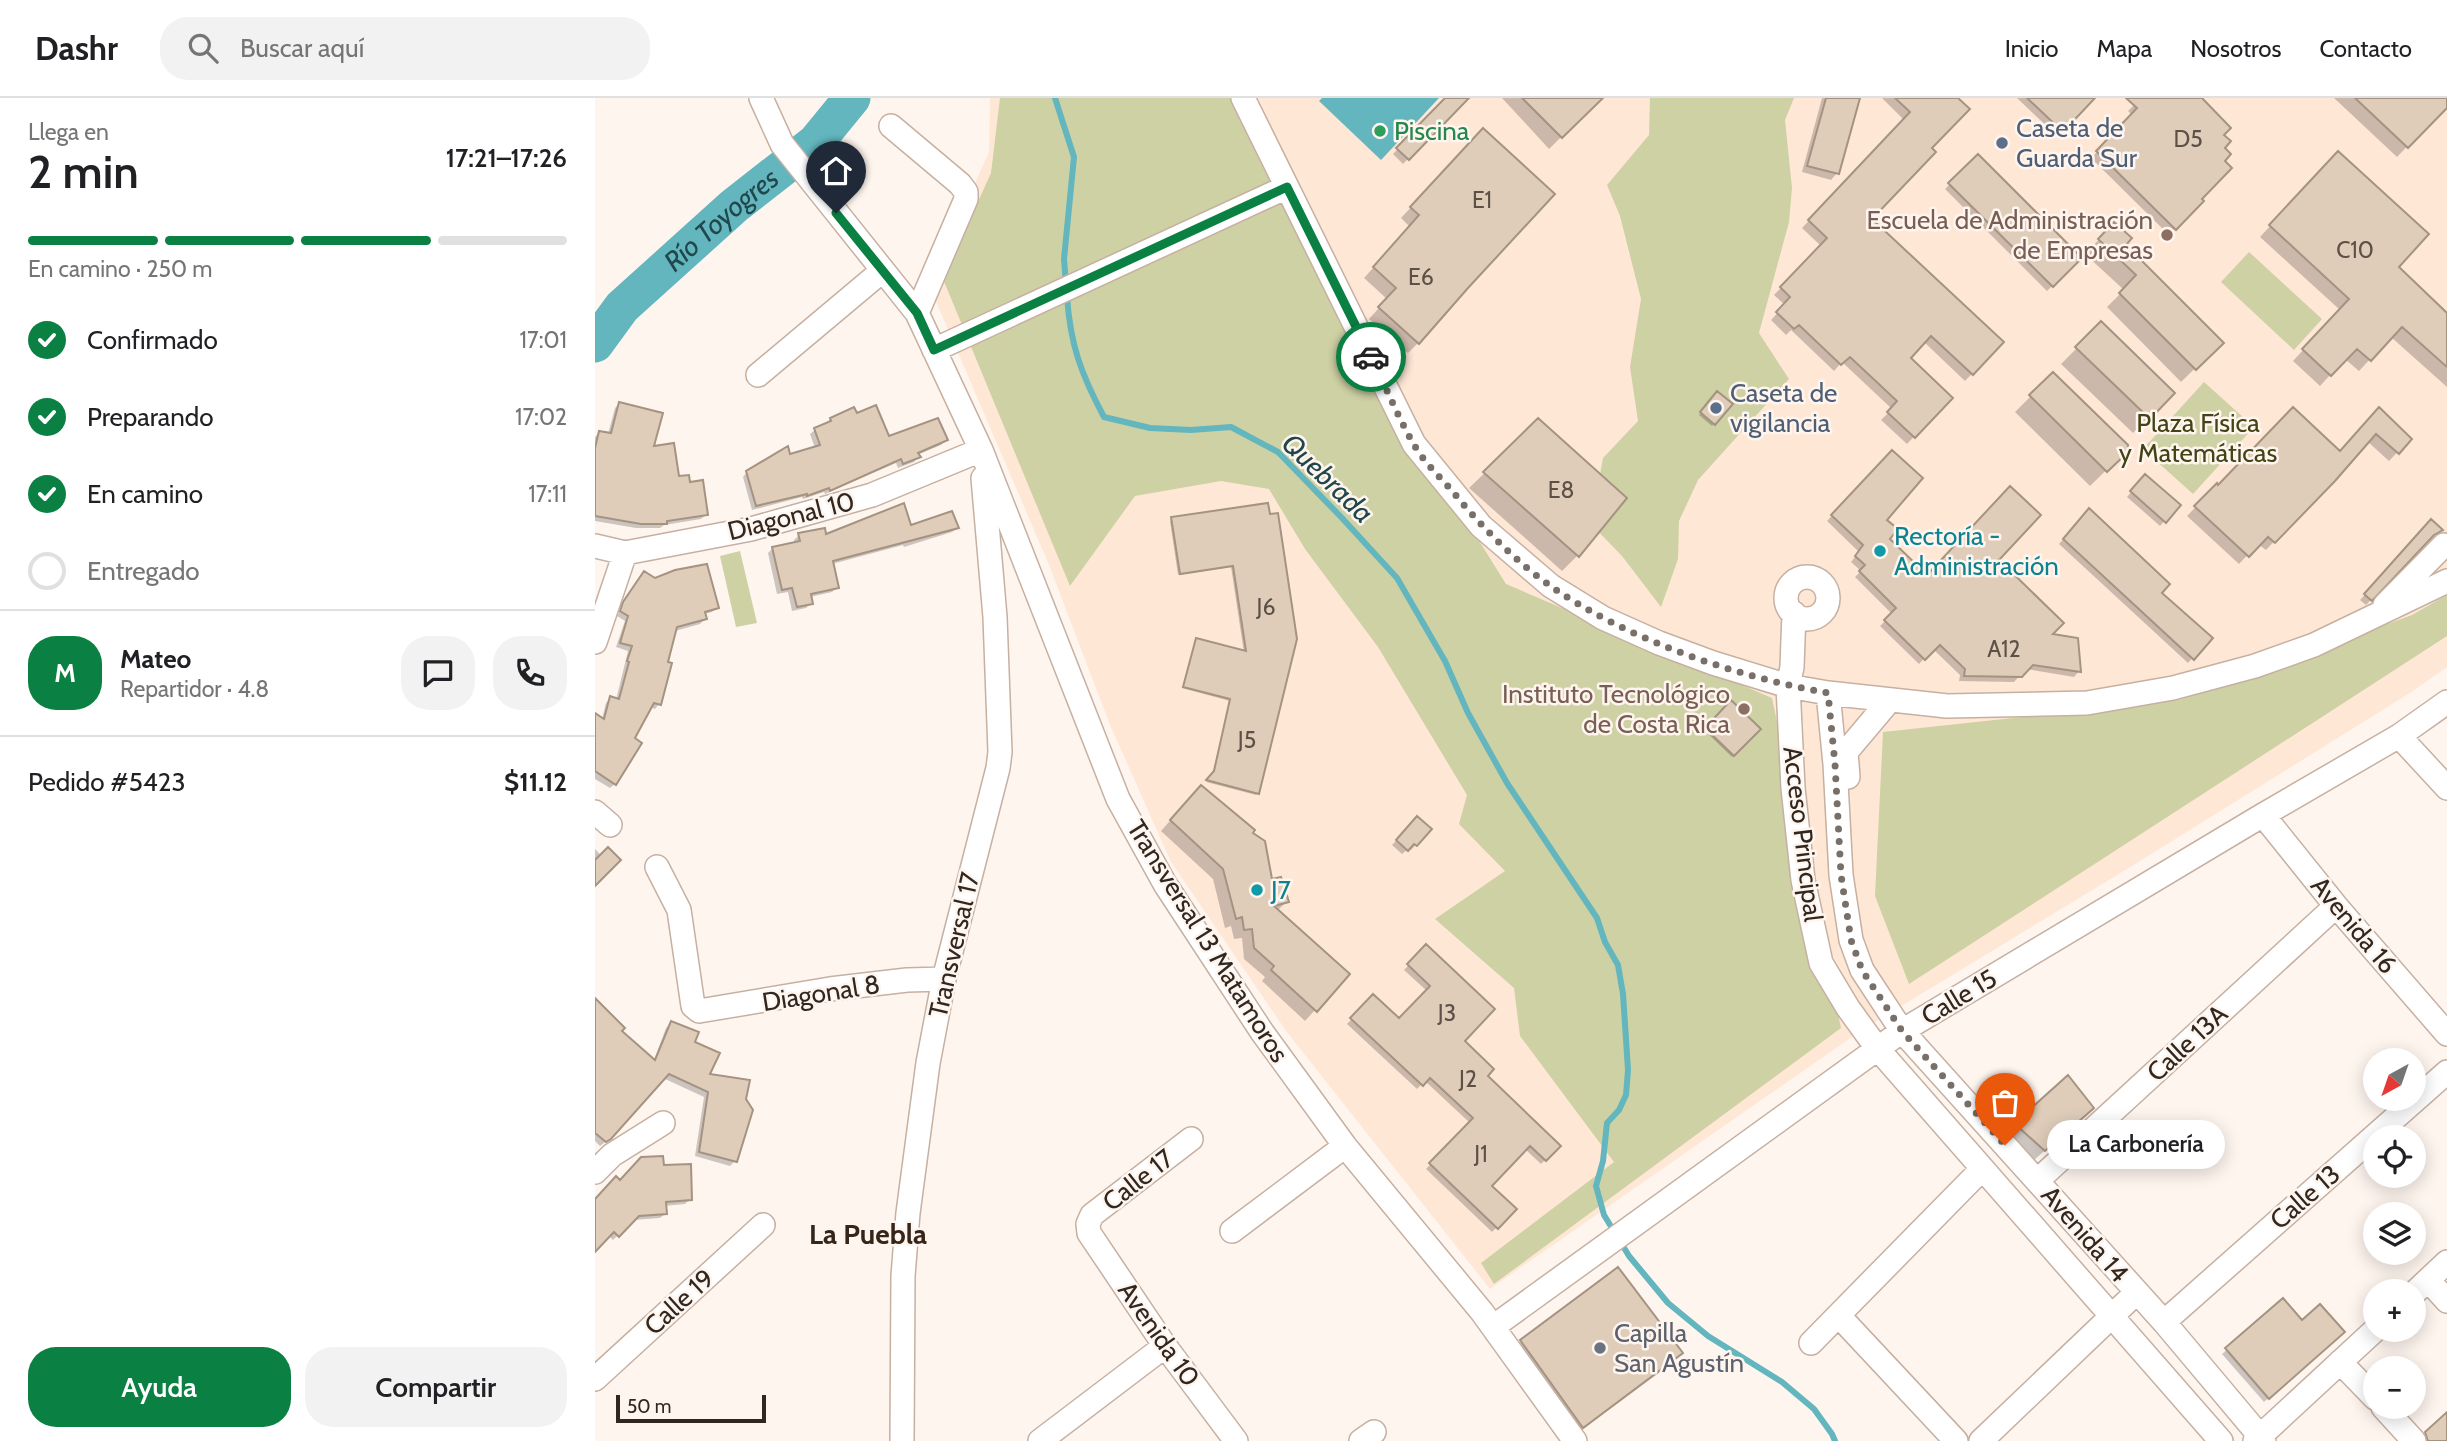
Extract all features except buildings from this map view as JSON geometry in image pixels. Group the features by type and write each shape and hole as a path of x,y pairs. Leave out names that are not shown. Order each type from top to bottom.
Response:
{"street":[{"name":"Transversal 13 Matamoros","path":"761,98 782,144 917,313 981,450 1118,799 1180,907 1262,1032 1345,1146 1493,1327 1575,1441"},
{"path":"1243,98 1413,444 1481,526 1551,586 1603,618 1659,643 1788,686 1828,693 1947,706 2087,703 2173,688 2255,666 2314,645 2447,581"},
{"path":"891,126 966,192 966,199 917,313"},
{"path":"934,350 1287,187"},
{"path":"758,375 883,271"},
{"name":"Diagonal 10","path":"595,546 625,553 751,529 872,495 981,450"},
{"name":"Transversal 17","path":"902,1441 903,1276 908,1213 928,1063 944,979 1000,752 995,617 981,450"},
{"path":"2374,616 2444,545 2447,546"},
{"path":"595,642 625,553"},
{"name":"Acceso Principal","path":"1794,614 1792,667 1788,686 1793,788 1803,880 1821,963 1848,1008 1877,1048"},
{"name":"Acceso Principal","path":"1828,693 1841,875 1851,940 1862,970 1902,1031"},
{"name":"Acceso Principal","path":"1889,701 1846,752 1857,873 1866,935 1890,1010"},
{"name":"Calle 15","path":"1493,1327 1902,1031 2399,736 2447,702"},
{"path":"2399,736 2447,788"},
{"name":"Avenida 16","path":"2263,815 2336,906 2447,1034"},
{"name":"Diagonal 8","path":"657,867 679,910 693,1006 699,1011 830,989 907,980 944,979"},
{"name":"Calle 13A","path":"2038,1180 2336,906"},
{"name":"Avenida 14","path":"1902,1031 2164,1322 2260,1439"},
{"name":"Avenida 14","path":"1877,1048 2221,1441"},
{"name":"Calle 13","path":"2164,1322 2447,1072"},
{"path":"595,1172 612,1155 663,1123"},
{"name":"Calle 17","path":"1088,1224 1091,1215 1191,1139"},
{"path":"1232,1231 1345,1146"},
{"path":"1811,1343 1982,1169"},
{"name":"Avenida 10","path":"1088,1224 1089,1233 1165,1346 1236,1441"},
{"name":"Calle 19","path":"595,1379 763,1225"},
{"path":"2426,1282 2447,1262"},
{"path":"2426,1290 2447,1301"},
{"path":"1982,1441 2136,1293"},
{"path":"1839,1316 1956,1441"},
{"path":"2260,1439 2363,1341"},
{"path":"1039,1441 1165,1346"},
{"path":"2340,1362 2363,1386"},
{"path":"2394,1419 2414,1441"}],"shaded area":[{"name":"Instituto Tecnológico de Costa Rica","path":"990,98 2447,98 2447,667 2410,693 2132,866 1862,1030 1490,1289 1286,1031 1171,862 1110,725 1049,565 929,285 989,152"}],"green space":[{"path":"1000,98 1233,98 1394,404 1506,584 1772,698 1841,1028 1494,1284 1481,1263 1614,1162 1520,1036 1514,988 1435,919 1505,871 1459,824 1467,795 1378,647 1305,549 1269,489 1221,481 1135,496 1070,586 943,279 991,173"},
{"path":"1650,98 1794,98 1785,120 1792,188 1789,222 1759,333 1789,379 1698,480 1679,521 1678,559 1661,607 1622,556 1591,524 1603,458 1638,421 1630,367 1641,299 1620,216 1607,185 1649,135"},
{"path":"2249,252 2322,319 2294,350 2221,282"},
{"name":"Plaza Física y Matemáticas","path":"2204,382 2254,427 2193,494 2143,449"},
{"path":"740,551 757,623 736,627 720,556"},
{"path":"2447,595 2447,636 1909,984 1875,896 1883,732 2179,700 2412,615"}],"water":[{"name":"Piscina","path":"1322,98 1439,98 1381,160 1319,101"}],"waterway":[{"name":"Río Toyogres","path":"595,344 622,307 734,206 816,142 852,98"},
{"name":"Quebrada","path":"1055,98 1074,157 1064,259 1066,285"},
{"name":"Quebrada","path":"1067,296 1078,358 1104,417 1150,428 1191,430 1231,427 1278,452 1397,578 1445,661 1468,713 1507,783 1597,918 1605,942 1618,965 1623,994 1628,1070 1626,1095 1619,1110 1607,1123 1603,1161 1596,1186 1604,1215 1629,1256 1668,1303 1708,1336 1782,1382 1814,1409 1835,1441"}],"way so far":[{"path":"1371,357 1413,444 1429,465 1481,526 1551,586 1603,618 1659,643 1788,686 1828,693 1841,875 1851,940 1862,970 1902,1031 2005,1145"}],"place":[{"name":"Piscina","path":"1380,131"},
{"name":"Caseta de Guarda Sur","path":"2002,143"},
{"name":"Escuela de Administración de Empresas","path":"2167,235"},
{"name":"Caseta de vigilancia","path":"1716,408"},
{"name":"Rectoría - Administración","path":"1880,551"},
{"name":"Instituto Tecnológico de Costa Rica","path":"1744,709"},
{"name":"J7","path":"1257,890"},
{"name":"La Carbonería","path":"2005,1145"},
{"name":"Capilla San Agustín","path":"1600,1348"}],"district":[{"name":"La Puebla","path":"868,1234"}],"route":[{"path":"836,213 917,313 934,350 1287,187 1371,357"}]}
